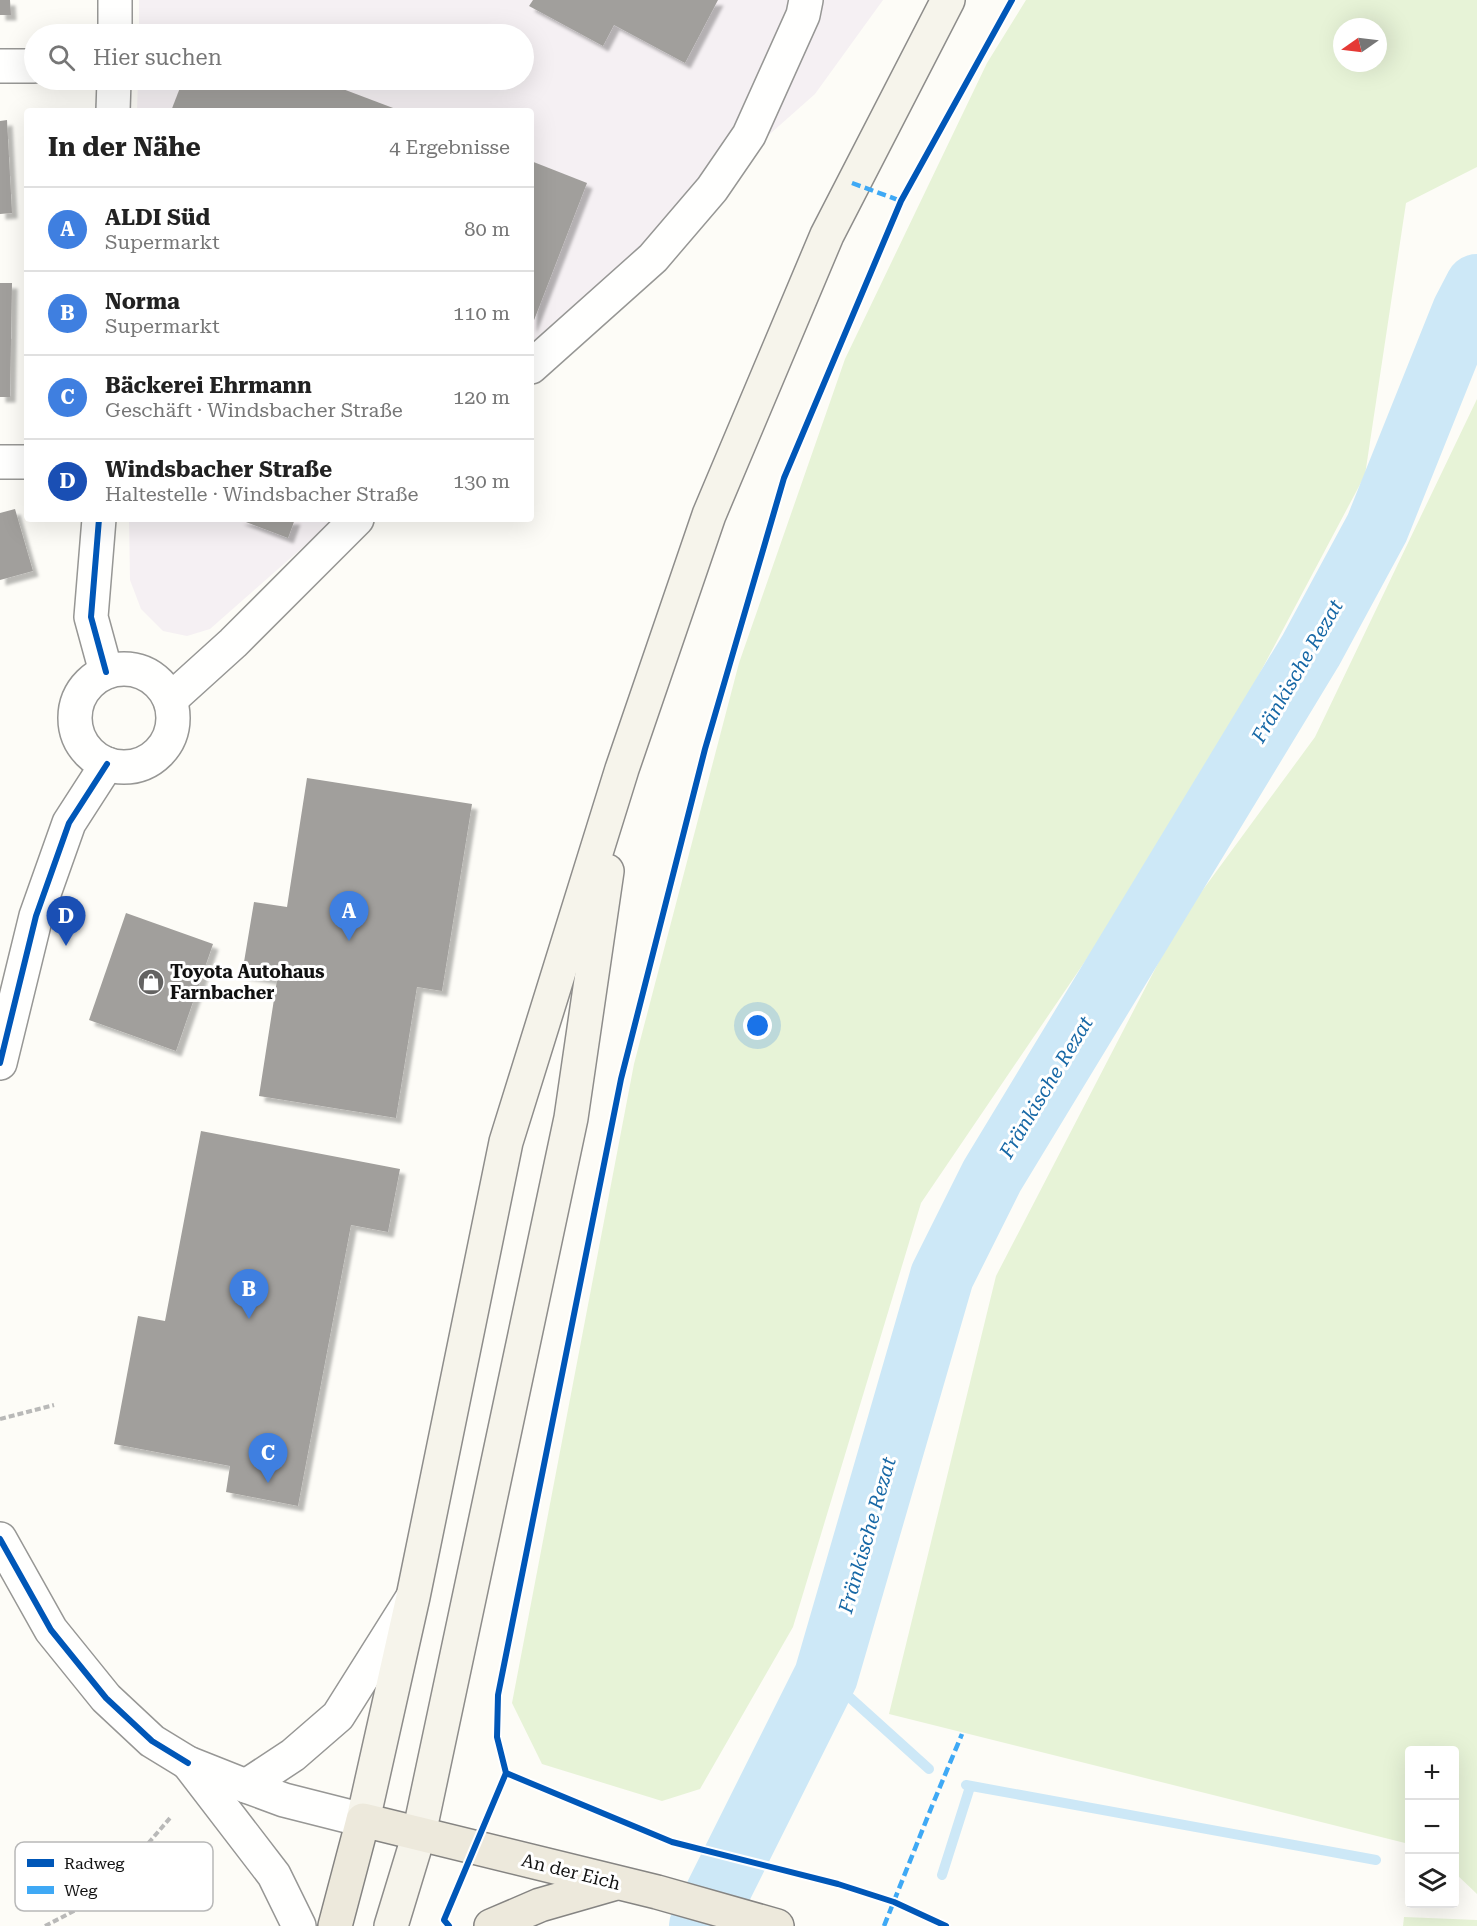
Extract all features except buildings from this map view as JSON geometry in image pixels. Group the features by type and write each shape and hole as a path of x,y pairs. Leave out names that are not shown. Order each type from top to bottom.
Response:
{"main road":[{"path":"335,1926 363,1820 413,1597 506,1142 622,769 709,515 827,235 948,0"},
{"path":"391,1926 419,1834 571,1118 622,769"},
{"name":"An der Eich","path":"363,1820 657,1893 767,1923"},
{"path":"491,1926 540,1905 615,1883"}],"street":[{"path":"115,0 115,24"},
{"path":"534,364 653,258 711,189 749,135 812,5"},
{"path":"0,66 24,66"},
{"path":"113,108 114,90"},
{"path":"0,462 24,462"},
{"path":"99,522 91,617 106,672"},
{"path":"170,700 233,643 354,522"},
{"path":"121,669 137,670 151,676 163,687 170,700 174,716 172,732 165,747 153,758 139,765 123,767 107,764 92,755 82,742 76,727 76,710 81,694 92,681 106,672 121,669"},
{"path":"0,1063 36,916 65,834 69,823 107,764"},
{"path":"0,1539 51,1630 106,1698 152,1742 188,1763 246,1786 284,1800 363,1820"},
{"path":"246,1786 293,1755 338,1716 413,1597"},
{"path":"188,1763 274,1875 299,1926"}],"path":[{"path":"0,1419 54,1405"},
{"path":"150,1842 170,1818"},
{"path":"45,1926 74,1911"}],"shaded area":[{"path":"139,0 883,0 815,94 534,343 534,108 137,108 138,90 534,90 534,24 139,24"},
{"path":"129,522 332,522 210,629 187,636 163,631 141,609 130,580"}],"green space":[{"path":"1026,0 1477,0 1477,167 1406,203 1365,475 1185,814 921,1203 793,1627 700,1789 662,1801 542,1764 512,1703 634,1064 739,663 845,359 987,63"},
{"path":"1477,399 1477,1894 1459,1877 1459,1746 1405,1746 1405,1843 889,1714 996,1276 1180,921 1315,737"},
{"path":"1404,1917 1477,1920 1477,1926 1403,1926"}],"waterway":[{"name":"Fränkische Rezat","path":"701,1926 826,1676 942,1276 992,1176 1311,650 1377,528 1464,311 1477,286"},
{"path":"826,1676 929,1769"},
{"path":"942,1875 970,1787 966,1785 1376,1860"}],"marked path":[{"path":"852,183 901,201"},
{"path":"884,1926 962,1734"}],"cycle path":[{"path":"449,1926 444,1920 506,1773 497,1737 498,1695 621,1079 705,749 784,478 901,201 1012,0"},
{"path":"99,522 91,617 106,672"},
{"path":"0,1063 36,916 69,823 107,764"},
{"path":"0,1539 51,1630 106,1698 152,1741 188,1763"},
{"path":"506,1773 672,1842 838,1884 894,1902 946,1926"}],"place":[{"name":"ALDI Süd","path":"349,941"},
{"name":"Windsbacher Straße","path":"66,946"},
{"name":"Toyota Autohaus Farnbacher","path":"151,982"},
{"name":"Norma","path":"249,1319"},
{"name":"Bäckerei Ehrmann","path":"268,1483"}]}
